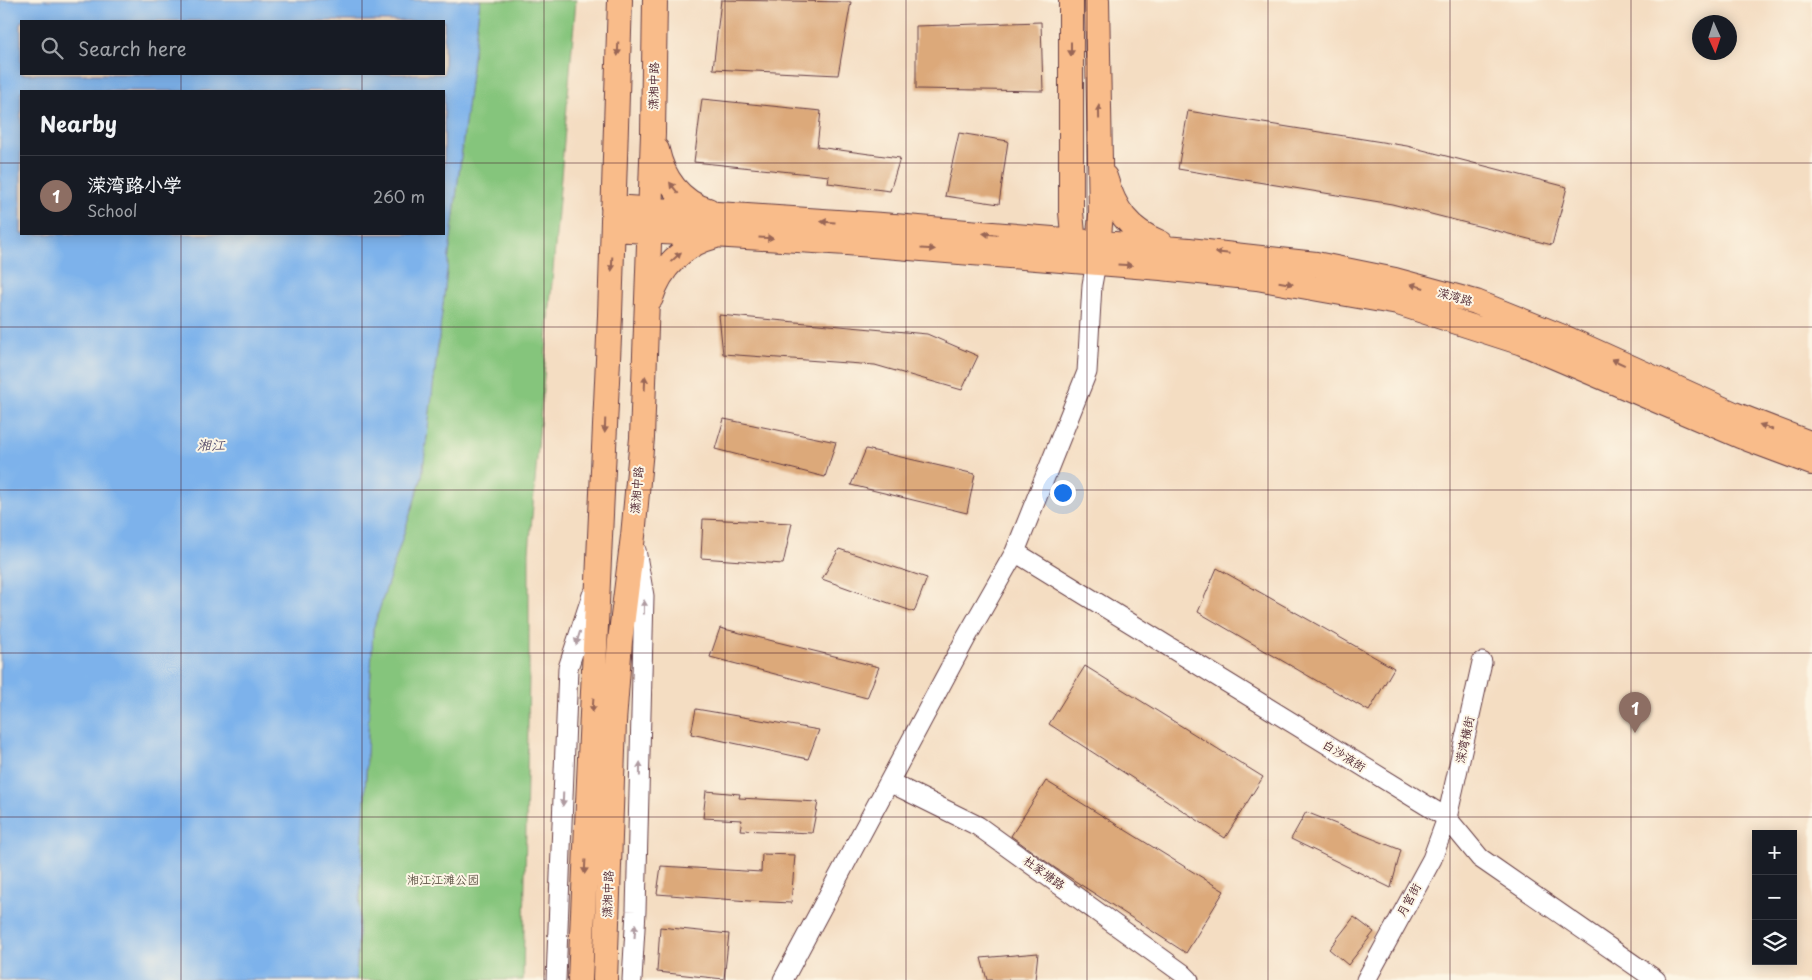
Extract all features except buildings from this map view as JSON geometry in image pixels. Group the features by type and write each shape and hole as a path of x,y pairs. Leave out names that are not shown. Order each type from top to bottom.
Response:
{"main road":[{"name":"潇湘中路","path":"580,980 599,575 620,0"},
{"name":"潇湘中路","path":"606,980 614,722 620,641 633,536 642,438 648,315 655,0"},
{"path":"1071,0 1072,183 1086,252"},
{"path":"1086,252 1101,214 1097,0"},
{"path":"653,133 660,164 669,181 681,196 730,225 882,225 1016,236 1161,268 1258,278 1398,303 1522,343 1740,436 1812,463"},
{"path":"1100,161 1116,204 1130,224 1155,241 1189,250"},
{"path":"1016,236 1043,231 1058,224 1065,214 1072,183"},
{"path":"613,218 1086,252"},
{"path":"648,315 658,279 670,263 684,249 712,237 730,225"},
{"name":"溁湾路","path":"1086,252 1189,250 1316,264 1395,280 1476,302 1568,339 1734,414 1812,444"}],"street":[{"path":"783,980 966,638 1016,552 1087,372 1092,285 1086,252"},
{"path":"632,980 636,911 644,596 633,536"},
{"name":"白沙液街","path":"1016,552 1447,818 1480,858 1656,980"},
{"path":"556,980 568,668 599,575"},
{"name":"溁湾横街","path":"1447,818 1482,662"},
{"name":"杜家塘路","path":"889,782 978,826 1182,973 1189,980"},
{"name":"月宫街","path":"1366,980 1432,859 1447,818"}],"green space":[{"name":"湘江江滩公园","path":"480,0 576,0 529,552 529,674 523,980 356,980 373,629 422,477"}],"water":[{"name":"湘江","path":"0,0 480,0 422,477 373,629 356,980 0,980"}],"place":[{"name":"溁湾路小学","path":"1635,733"}]}
